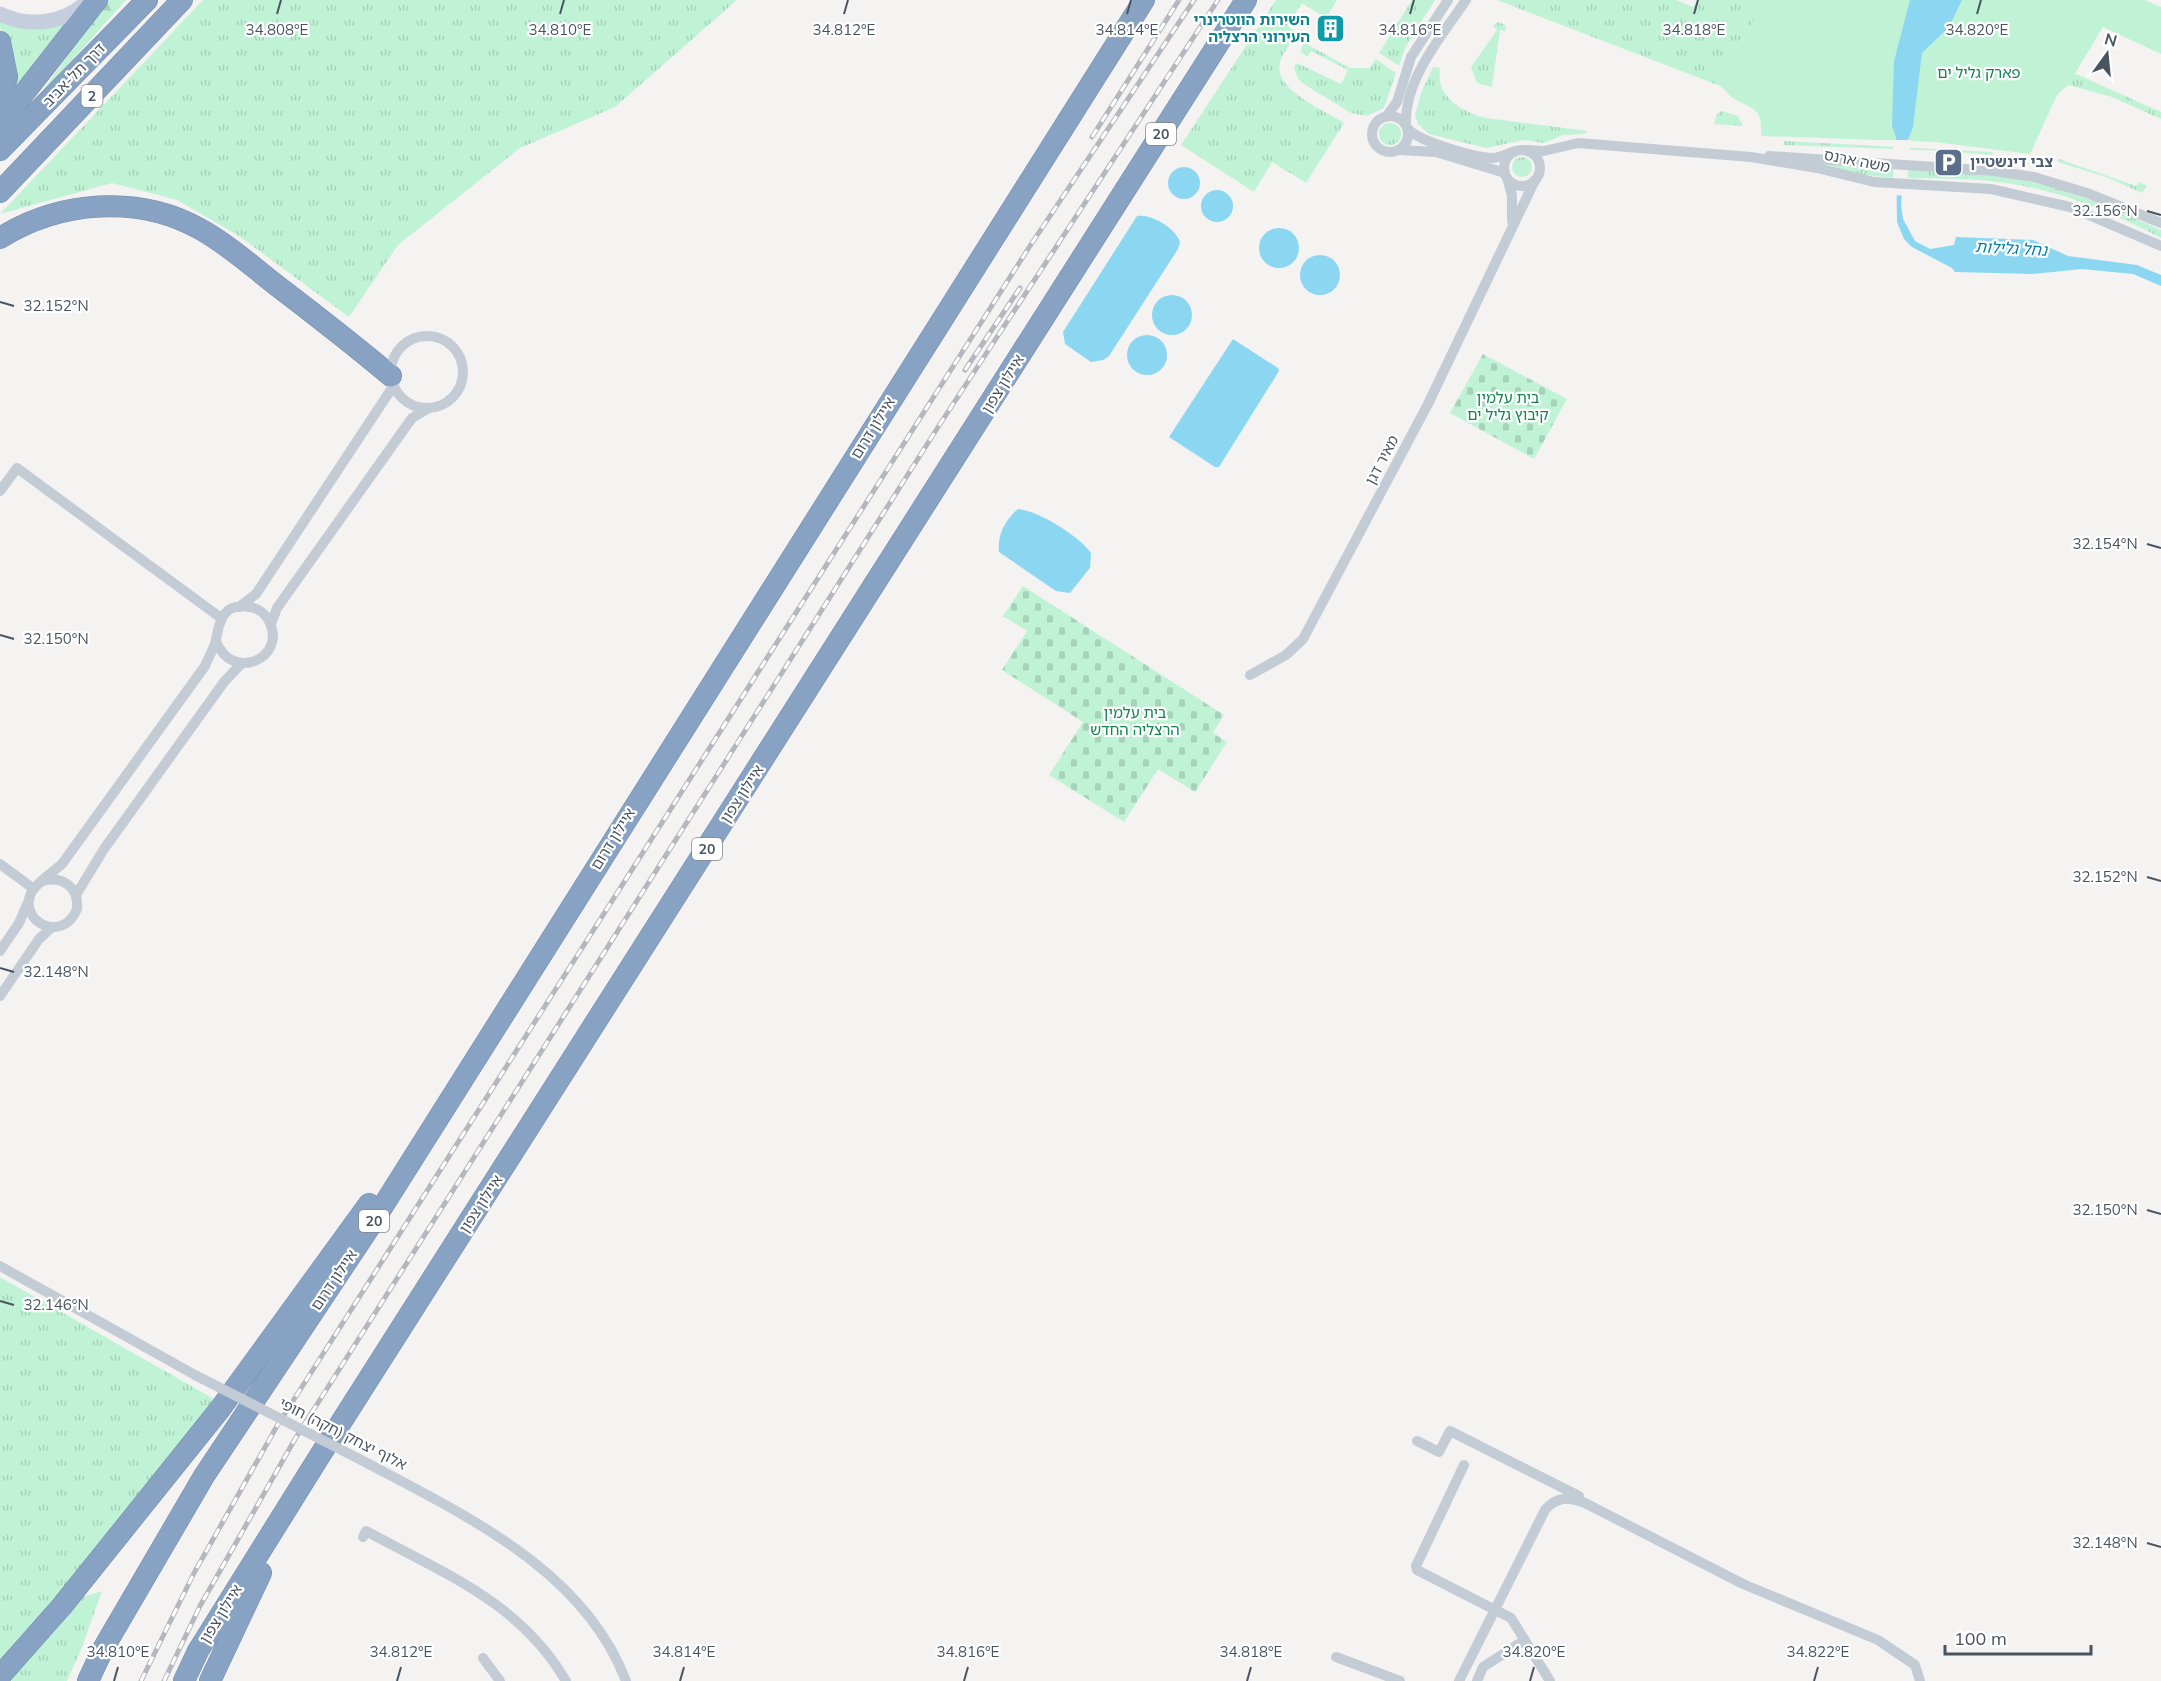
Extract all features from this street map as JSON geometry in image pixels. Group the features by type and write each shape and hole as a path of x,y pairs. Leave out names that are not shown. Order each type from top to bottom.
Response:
{"highway":[{"path":"0,124 97,0"},
{"name":"דרך תל-אביב","path":"0,150 147,0"},
{"name":"2","path":"0,192 183,0"},
{"name":"איילון דרום","path":"88,1681 103,1649 204,1476 371,1225 476,1055 1144,0"},
{"name":"איילון צפון","path":"184,1681 198,1651 319,1457 1246,0"},
{"path":"0,42 7,77 0,104"},
{"path":"0,238 14,230 51,216 100,205 149,210 173,216 216,238 393,381"},
{"path":"0,1676 62,1606 220,1409 476,1055"},
{"path":"210,1681 319,1457"}],"street":[{"path":"0,14 12,20 39,23 68,14 89,0"},
{"path":"1448,0 1412,57 1397,102 1386,117 1376,123 1373,141 1387,152 1399,150 1436,152 1506,175 1521,186 1538,175 1561,147"},
{"path":"1399,150 1407,141 1408,105 1419,73 1467,0"},
{"path":"1386,117 1397,118 1425,140 1486,157 1498,157 1526,150 1536,156 1538,175"},
{"name":"משה ארנס","path":"1526,150 1544,151 1578,143 1755,158 1817,168 1874,182 1991,189 2049,201 2095,216 2161,246"},
{"path":"1506,175 1504,163 1515,151"},
{"name":"משה ארנס","path":"1755,158 1774,156 1875,165 1994,171 2034,177 2087,193 2161,223"},
{"name":"מאיר דגן","path":"1506,175 1513,201 1511,233"},
{"name":"מאיר דגן","path":"1250,675 1286,655 1303,639 1407,445 1538,175"},
{"path":"393,381 256,594 221,618 215,632 216,641 225,656 241,664 251,663 267,652 272,643 270,624 277,608 338,519 412,418 449,400 461,383 461,362 451,346 430,336 411,340 398,351 391,369 393,381 406,401 417,407 429,408"},
{"path":"0,491 17,468 221,618"},
{"path":"238,607 257,609 270,624"},
{"path":"0,951 19,923 38,885 62,864 205,666 216,641"},
{"path":"29,900 33,915 45,926 65,924 74,915 76,895 104,849 224,682 241,664"},
{"path":"0,864 38,885 59,880 72,888 76,895"},
{"path":"0,996 39,939 52,927"},
{"name":"אלוף יצחק (חקה) חופי","path":"0,1266 195,1376 369,1464 477,1522 555,1580 570,1594 599,1629 626,1681"},
{"path":"1417,1441 1439,1452 1450,1431 1640,1527 1638,1530"},
{"path":"1464,1465 1416,1566 1417,1570 1511,1618 1550,1681"},
{"path":"1459,1681 1545,1510 1558,1499 1565,1497 1585,1503 1743,1584 1878,1640 1915,1665 1920,1681"},
{"path":"363,1537 366,1531 505,1609 533,1634 566,1681"},
{"path":"1477,1681 1483,1667 1525,1640"},
{"path":"1336,1657 1400,1681"},
{"path":"483,1658 500,1681"}],"green space":[{"path":"107,0 126,0 37,99"},
{"path":"203,0 737,0 615,107 520,148 398,245 349,317 239,236 177,200 112,183 0,214"},
{"path":"1276,0 1337,0 1326,18 1302,3 1287,26 1297,33 1281,58 1280,72 1284,81 1302,98 1344,123 1306,183 1272,162 1254,192 1181,145"},
{"path":"1412,0 1435,0 1405,48 1399,66 1379,53"},
{"path":"1497,0 1676,0 1693,7 1697,0 1767,0 1715,84"},
{"name":"פארק גליל ים","path":"1767,0 2145,0 2161,7 2161,54 2103,27 2068,85 2057,95 2030,154 1935,142 1761,136 1758,114 1715,84"},
{"path":"75,19 4,113 11,47 0,28 0,20 29,28 47,28"},
{"path":"1498,22 1505,25 1506,31 1500,30 1492,87 1477,83 1471,67 1497,30 1493,26"},
{"path":"1303,42 1350,68 1370,68 1376,59 1396,73 1384,108 1367,116 1351,113 1302,83 1297,77 1294,66 1297,63 1341,84 1348,70 1311,51 1307,57 1301,52"},
{"path":"1433,67 1440,68 1442,87 1446,95 1452,102 1468,112 1486,118 1588,131 1584,134 1563,135 1544,143 1524,140 1486,148 1429,134 1418,124 1415,115 1421,93"},
{"path":"2074,73 2161,112 2161,119 2112,97 2068,85"},
{"path":"1722,111 1738,116 1743,126 1714,124 1717,114"},
{"path":"1390,123 1398,126 1401,134 1398,142 1390,145 1382,142 1379,134 1382,126"},
{"path":"1784,141 1993,152 1991,155 1946,151 1784,145"},
{"path":"1518,157 1526,157 1532,163 1532,171 1526,177 1518,177 1512,171 1512,163"},
{"path":"2059,159 2136,186 2140,182 2147,186 2142,193 2106,177 2058,162"},
{"path":"1821,163 1970,172 2037,183 2109,207 2161,230 2161,238 2099,209 2034,188 1969,179 1881,177 1840,170"},
{"name":"בית עלמין קיבוץ גליל ים","path":"1483,354 1567,399 1534,459 1450,413"},
{"name":"בית עלמין הרצליה החדש","path":"1023,586 1224,715 1213,733 1227,742 1195,792 1158,769 1124,822 1049,775 1083,722 1002,670 1027,631 1003,616"},
{"path":"0,1277 214,1399 69,1588 0,1668"},
{"path":"102,1591 67,1681 7,1681 79,1598"}],"water":[{"name":"נחל גלילות","path":"1910,0 1962,0 1949,27 1922,53 1913,127 1907,142 1901,204 1903,219 1915,241 1930,249 1954,245 1956,237 2033,240 2068,256 2137,265 2161,275 2161,286 2133,274 2082,269 2033,274 1955,272 1952,268 1912,247 1904,239 1897,222 1896,137 1892,126 1894,61"},
{"path":"1184,167 1196,171 1200,183 1196,195 1184,199 1172,195 1168,183 1172,171"},
{"path":"1217,190 1229,194 1233,206 1229,218 1217,222 1205,218 1201,206 1205,194"},
{"path":"1137,216 1149,217 1168,227 1180,242 1178,249 1109,356 1103,360 1091,362 1065,344 1063,332"},
{"path":"1279,228 1293,234 1299,248 1293,262 1279,268 1265,262 1259,248 1265,234"},
{"path":"1320,255 1334,261 1340,275 1334,289 1320,295 1306,289 1300,275 1306,261"},
{"path":"1172,295 1186,301 1192,315 1186,329 1172,335 1158,329 1152,315 1158,301"},
{"path":"1147,335 1161,341 1167,355 1161,369 1147,375 1133,369 1127,355 1133,341"},
{"path":"1233,339 1278,368 1279,371 1219,467 1215,467 1169,437"},
{"path":"1018,509 1037,514 1058,525 1091,553 1090,568 1070,593 1056,591 999,552 999,540 1003,528"}],"pier":[{"path":"1893,140 1911,140 1906,196 1893,195"}],"railway":[{"path":"1092,137 1179,0"},
{"path":"141,1681 194,1573 277,1426 1028,249 1194,0"},
{"path":"164,1681 200,1606 295,1439 940,424 1218,0"},
{"path":"965,370 1020,288"}],"place":[{"name":"השירות הווטרינרי העירוני הרצליה","path":"1331,29"},
{"name":"צבי דינשטיין","path":"1949,162"}]}
